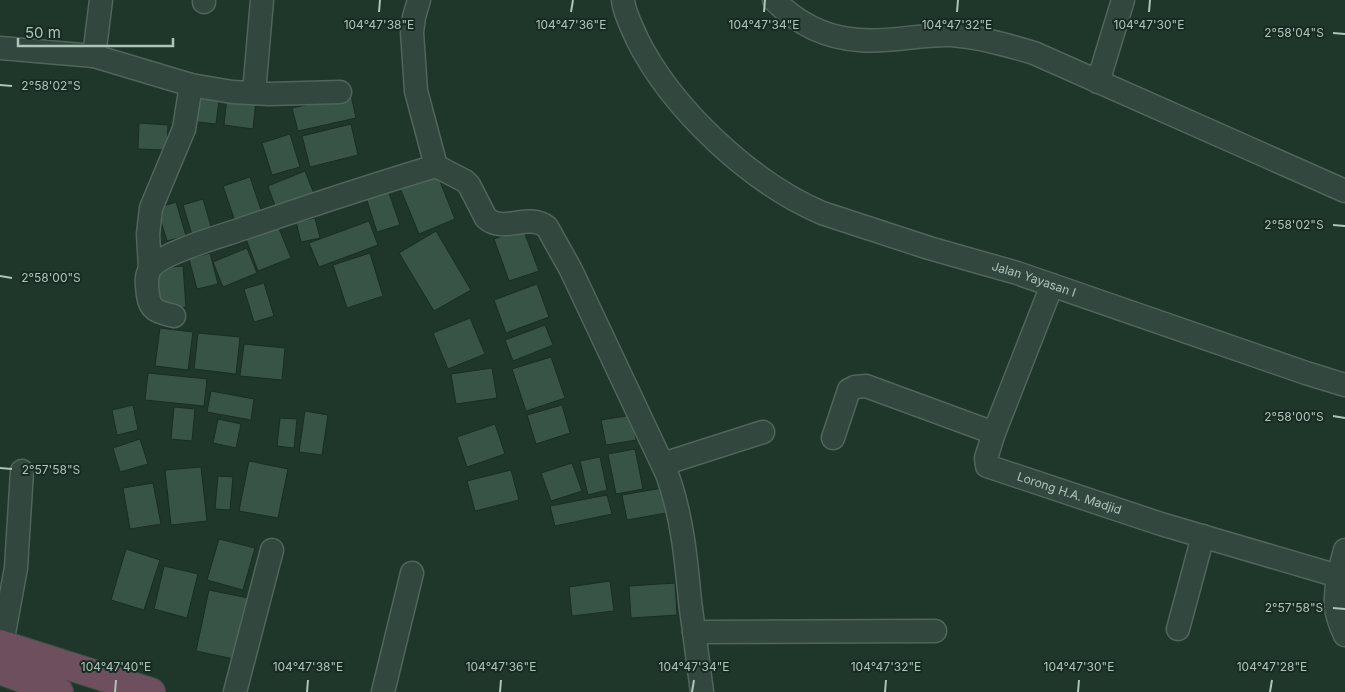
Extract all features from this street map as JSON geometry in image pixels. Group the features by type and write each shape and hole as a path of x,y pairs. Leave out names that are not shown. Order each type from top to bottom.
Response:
{"highway":[{"path":"1,653 55,691"},
{"path":"1,653 151,692"}],"street":[{"path":"94,56 101,0"},
{"path":"254,93 262,0"},
{"path":"419,0 412,32 416,91 436,166"},
{"name":"Jalan Yayasan I","path":"623,0 631,26 644,53 664,84 689,113 733,156 777,188 807,206 822,213 929,248 1017,273 1345,385"},
{"path":"774,0 801,22 821,32 838,37 859,40 952,36 988,41 1034,53 1345,191"},
{"path":"1098,82 1123,0"},
{"path":"0,48 94,56 191,85 232,92 340,92"},
{"path":"174,316 156,311 149,303 146,278 150,268 148,234 151,208 184,129 191,85"},
{"path":"150,268 164,258 195,245 344,193 436,166 465,181 489,222 500,224 531,220 547,227 571,270 674,491 679,510 702,692"},
{"name":"Lorong H.A. Madjid","path":"1052,285 994,433 986,458 986,465 990,468 1202,536 1338,576"},
{"path":"833,438 849,390 860,386 866,386 994,433"},
{"path":"663,464 763,432"},
{"path":"1,653 16,568 22,471"},
{"path":"1178,629 1202,536"},
{"path":"235,692 272,550"},
{"path":"1345,550 1338,576 1335,608 1345,635"},
{"path":"383,692 412,573"},
{"path":"694,632 935,631"}],"building":[{"path":"351,95 356,118 298,131 292,108"},
{"path":"227,97 256,100 253,129 224,125"},
{"path":"199,98 219,100 216,124 197,122"},
{"path":"139,123 168,125 167,150 138,149"},
{"path":"351,124 358,155 310,167 302,136"},
{"path":"290,134 300,167 272,175 262,143"},
{"path":"305,171 315,196 277,211 268,186"},
{"path":"437,174 455,219 419,234 400,188"},
{"path":"250,177 263,216 236,224 223,186"},
{"path":"386,184 400,225 377,232 364,191"},
{"path":"203,199 213,233 193,238 183,205"},
{"path":"176,202 186,236 167,241 157,208"},
{"path":"315,218 320,238 301,242 296,222"},
{"path":"369,221 378,245 319,267 309,243"},
{"path":"278,226 291,258 258,271 246,239"},
{"path":"523,229 539,271 509,281 494,239"},
{"path":"436,231 471,290 434,311 399,253"},
{"path":"247,248 257,273 223,287 213,262"},
{"path":"210,253 218,284 197,289 189,259"},
{"path":"370,253 383,296 347,308 333,265"},
{"path":"183,266 186,307 159,309 156,268"},
{"path":"264,283 274,316 254,322 244,289"},
{"path":"537,284 549,317 506,333 494,300"},
{"path":"470,318 485,354 448,369 433,333"},
{"path":"545,325 553,345 513,361 505,340"},
{"path":"160,328 193,332 188,370 155,366"},
{"path":"198,333 240,337 236,374 194,369"},
{"path":"244,344 285,348 282,380 240,376"},
{"path":"551,357 565,398 526,411 512,369"},
{"path":"492,368 497,398 456,404 451,374"},
{"path":"148,373 207,379 204,406 145,400"},
{"path":"211,391 254,399 251,420 207,412"},
{"path":"133,405 138,430 117,435 112,410"},
{"path":"562,405 570,433 536,444 527,415"},
{"path":"174,407 195,409 192,441 171,439"},
{"path":"305,411 328,415 322,455 299,452"},
{"path":"632,415 636,440 606,445 601,420"},
{"path":"280,418 297,419 294,448 277,446"},
{"path":"218,419 241,424 236,448 213,443"},
{"path":"495,424 505,454 467,467 457,437"},
{"path":"140,439 148,464 120,472 113,448"},
{"path":"635,449 643,489 616,494 608,454"},
{"path":"600,457 607,490 588,495 580,461"},
{"path":"249,461 288,469 278,518 239,511"},
{"path":"572,463 582,491 551,501 541,473"},
{"path":"201,467 207,521 171,525 165,470"},
{"path":"511,470 519,500 475,511 467,481"},
{"path":"218,476 233,477 230,510 215,509"},
{"path":"153,483 161,524 130,529 123,488"},
{"path":"662,488 666,513 627,520 622,495"},
{"path":"607,495 612,514 555,526 550,506"},
{"path":"219,539 255,548 243,590 207,580"},
{"path":"126,549 160,560 144,610 111,600"},
{"path":"164,566 198,574 187,618 154,609"},
{"path":"610,581 614,611 572,616 569,587"},
{"path":"675,583 677,615 631,618 629,586"},
{"path":"209,590 248,598 234,659 196,651"}]}
